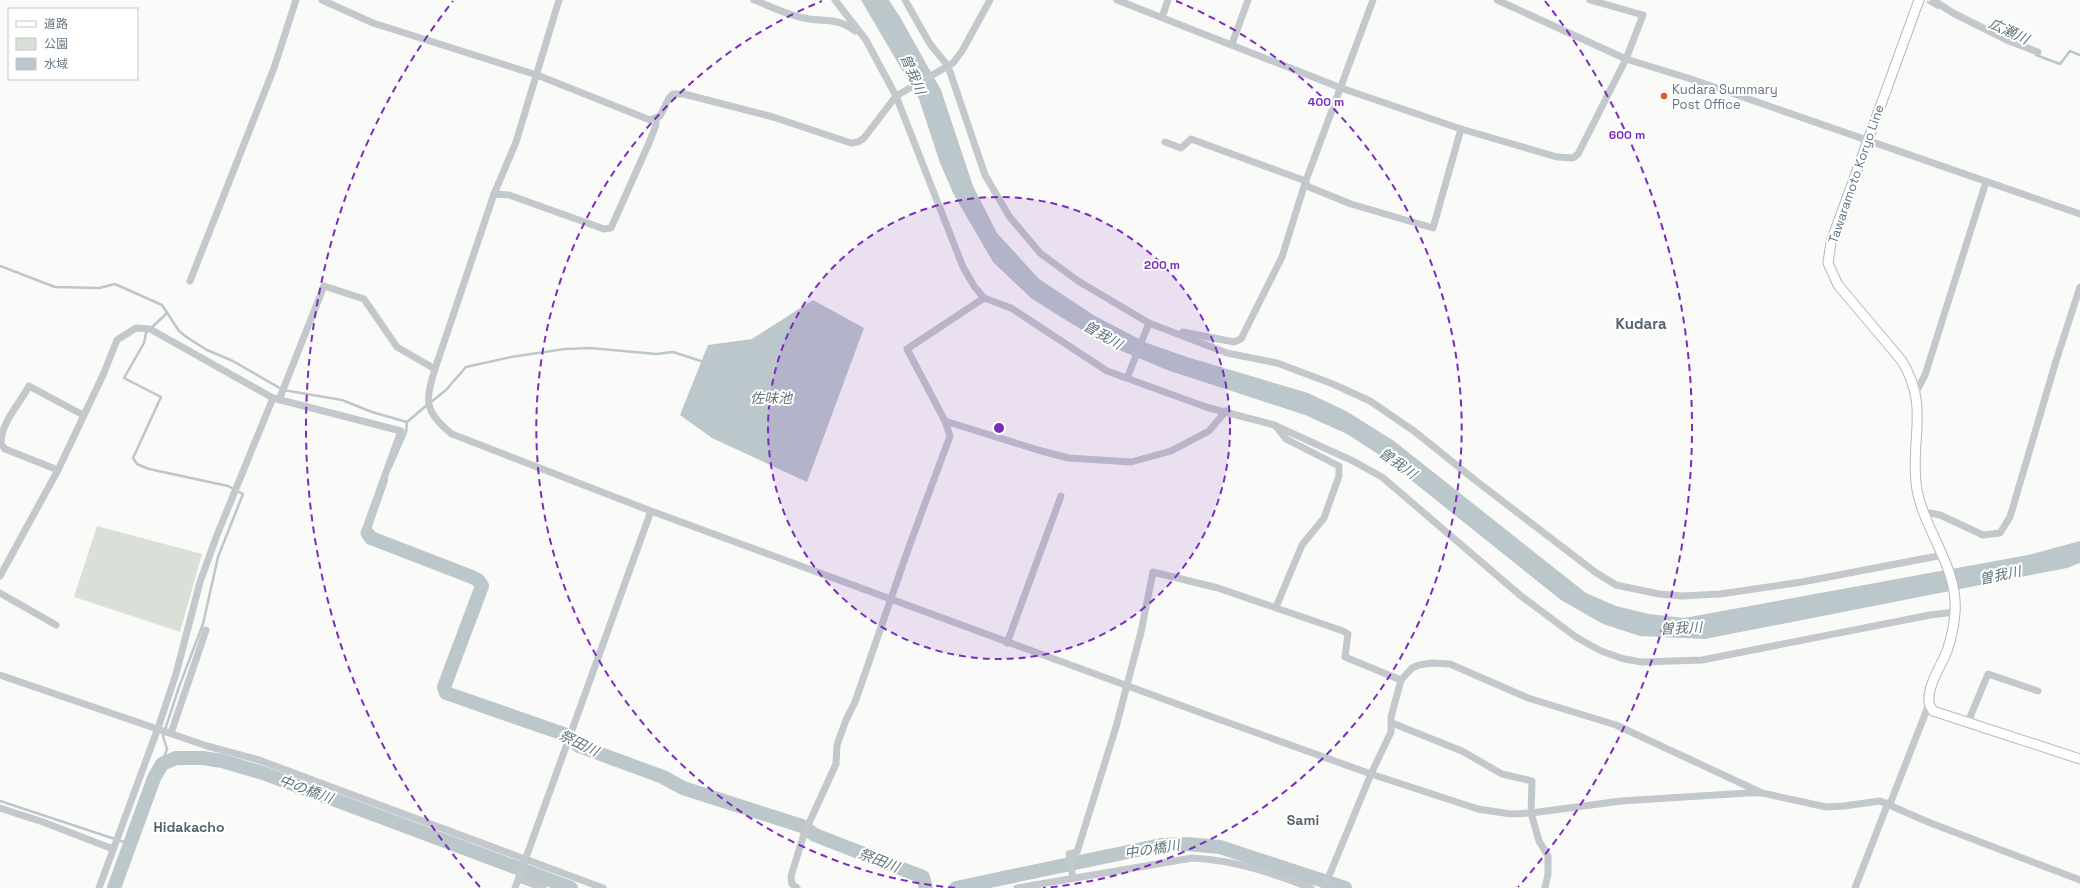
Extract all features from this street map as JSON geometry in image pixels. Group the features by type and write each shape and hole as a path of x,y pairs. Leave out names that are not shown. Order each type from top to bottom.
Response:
{"main road":[{"name":"Tawaramoto Koryo Line","path":"1919,0 1831,242 1828,263 1838,285 1902,361 1910,375 1916,392 1918,422 1916,484 1924,512 1947,565 1956,608 1953,630 1930,691 1929,704"},
{"path":"1929,704 1933,711 2080,759"}],"street":[{"path":"190,281 274,68 296,0"},
{"path":"322,0 373,23 537,75 650,120 656,119"},
{"path":"559,0 516,142 494,194 435,369 428,397 429,408 434,419 452,434 1007,643 1371,774 1478,809 1511,814 1531,813 1621,801 1700,795 1762,793"},
{"path":"754,0 805,19 828,19 841,22 866,40"},
{"path":"835,0 866,40 898,95 960,261 974,286 984,298 1011,308 1084,357 1108,371 1129,376 1206,407 1226,411 1274,425 1353,461 1382,477 1540,611 1576,637 1601,651 1624,659 1642,662 1702,660 1930,615 1956,608"},
{"path":"905,0 930,44 948,66 985,176 1000,203 1018,229 1037,251 1078,280 1148,325 1234,342 1241,339 1282,257 1305,183 1373,0"},
{"path":"494,194 509,195 604,229 612,228 649,143 656,125 656,119 673,94 684,94 772,117 851,143 858,142 864,138 898,95 953,63 962,51 990,0"},
{"path":"1117,0 1341,88 1462,129 1556,157 1574,158 1578,154 1626,59 1643,15 1590,0"},
{"path":"1162,17 1168,0"},
{"path":"1232,44 1248,0"},
{"path":"1497,0 1626,59 1691,79 2080,214"},
{"path":"1933,0 1971,25 2038,52"},
{"path":"1165,142 1181,148 1191,139 1302,180 1309,187 1351,204 1432,228 1462,129"},
{"path":"1916,392 1925,375 1986,182"},
{"path":"99,888 117,837 164,731 182,676 203,575 231,496 305,339 324,286 364,299 397,347 435,369"},
{"path":"1924,512 1940,515 1982,535 2000,533 2006,526 2080,287"},
{"path":"797,888 792,884 792,876 804,834 836,764 837,744 855,702 950,436 945,421 907,348 984,298"},
{"path":"1129,376 1148,325"},
{"path":"0,576 58,470 103,375 117,340 136,328 150,329 276,399 401,431 364,533"},
{"path":"1167,329 1227,353 1277,363 1333,384 1370,401 1414,430 1494,495 1594,572 1616,585 1659,594 1682,596 1720,594 1802,582 1943,555"},
{"path":"58,470 5,449 1,444 3,421 29,386 83,415"},
{"path":"945,421 1068,458 1131,462 1171,451 1208,431 1226,411"},
{"path":"1274,425 1286,438 1339,466 1339,476 1324,518 1302,545 1276,607"},
{"path":"1007,643 1061,496"},
{"path":"515,888 651,510"},
{"path":"1073,878 1069,854 1077,852 1116,727 1141,632 1153,572 1218,588 1276,607 1348,634 1344,657 1402,680"},
{"path":"0,593 56,625"},
{"path":"164,731 182,676 206,630"},
{"path":"1324,888 1371,774 1391,732 1391,717 1402,680 1412,668 1431,663 1450,664 1528,698 1616,725 1762,793 1826,807 1880,801 1928,822 2080,880"},
{"path":"1968,722 1988,674 2038,691"},
{"path":"0,675 207,746 259,760 525,861 603,888"},
{"path":"1855,888 1929,704"},
{"path":"1392,723 1458,749 1502,774 1532,781 1531,813 1539,840 1548,856 1548,874 1544,888"},
{"path":"0,808 113,847"},
{"path":"1016,888 1192,858 1216,859 1238,863 1311,888"},
{"path":"519,878 543,888"}],"green space":[{"path":"97,526 202,554 180,632 74,597"}],"water":[{"name":"曽我川","path":"861,0 889,0 900,17 941,90 973,186 997,233 1039,279 1095,316 1147,343 1187,357 1308,393 1346,411 1394,441 1586,593 1616,606 1649,614 1684,618 2028,555 2080,541 2080,563 2067,568 1705,639 1640,636 1603,624 1561,600 1381,456 1347,434 1305,415 1167,370 1103,343 1032,299 993,262 954,195 940,163 919,99"},
{"name":"佐味池","path":"813,300 864,328 807,482 712,438 680,415 708,345 752,339"}],"waterway":[{"name":"広瀬川","path":"1928,2 1938,8"},
{"name":"広瀬川","path":"2036,55 2060,64 2070,51 2080,55"},
{"path":"0,266 55,287 99,288 115,284 162,305 179,331 188,338 207,350 233,361 283,390 342,400 372,412 407,422"},
{"path":"162,764 167,749 163,736 179,687 203,624 218,557 243,494 228,486 149,469 137,464 133,458 161,397 124,378 144,343 146,333 167,313"},
{"path":"431,402 446,390 466,367 511,357 565,349 590,348 656,354 673,352 704,362"},
{"path":"391,467 406,432 407,422 427,405"},
{"path":"368,534 387,480"},
{"name":"祭田川","path":"368,534 371,538 472,577 478,580 482,586 444,687 446,693 564,734 579,746 663,777 683,788 802,826 815,835 923,877 926,888"},
{"name":"中の橋川","path":"114,888 154,778 162,764 176,758 203,758 222,761 263,773 571,888"},
{"path":"0,801 130,844"},
{"name":"中の橋川","path":"956,888 1161,845 1187,844 1220,847 1345,888"}],"place":[{"name":"Kudara Summary Post Office","path":"1664,96"}],"district":[{"name":"Kudara","path":"1641,323"},
{"name":"Sami","path":"1303,820"},
{"name":"Hidakacho","path":"189,827"}]}
